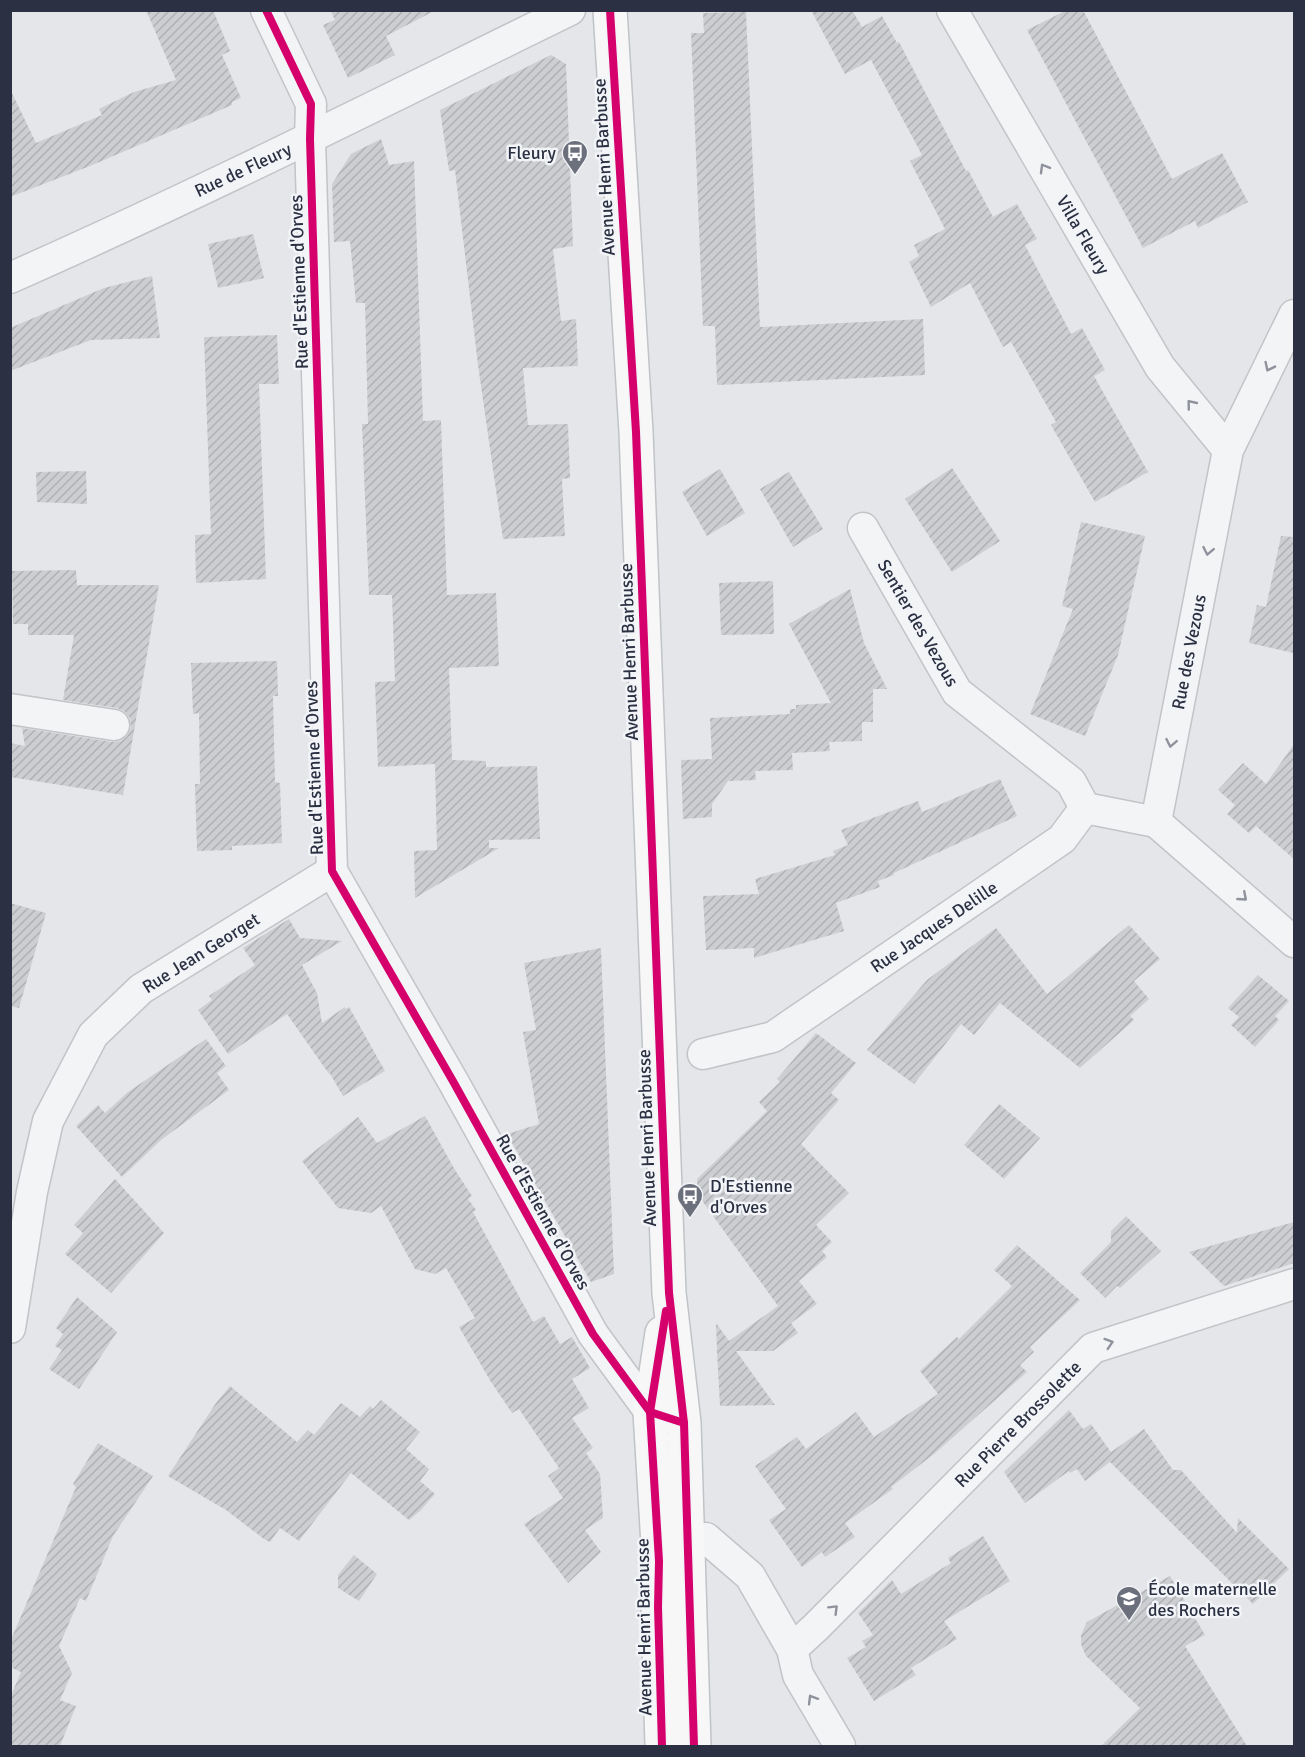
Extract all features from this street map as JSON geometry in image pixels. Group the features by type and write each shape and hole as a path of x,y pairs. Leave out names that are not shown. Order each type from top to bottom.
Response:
{"main road":[{"name":"Avenue Henri Barbusse","path":"610,10 636,432 669,1293 684,1423 694,1746"},
{"name":"Avenue Henri Barbusse","path":"662,1746 659,1561 650,1412 669,1293"}],"street":[{"name":"Rue d'Estienne d'Orves","path":"266,10 311,104 310,139 332,871 454,1083 593,1334 650,1412"},
{"name":"Rue de Fleury","path":"10,278 310,139 570,10"},
{"name":"Villa Fleury","path":"952,10 1160,366 1228,450"},
{"name":"Rue des Vezous","path":"1156,822 1228,450 1294,315"},
{"name":"Sentier des Vezous","path":"863,528 957,692 1071,782 1085,808"},
{"path":"10,709 114,725"},
{"path":"1085,808 1156,822 1294,942"},
{"name":"Rue Jacques Delille","path":"703,1054 773,1037 1062,839 1085,808"},
{"name":"Rue Jean Georget","path":"10,1328 32,1192 48,1121 93,1035 141,989 332,871"},
{"name":"Rue Pierre Brossolette","path":"792,1649 1094,1348 1294,1284"},
{"path":"650,1412 684,1423"},
{"path":"659,1561 706,1538 750,1576 792,1649 798,1675 840,1746"}],"building":[{"path":"146,10 213,10 230,51 222,55 241,98 232,102 232,105 90,166 10,197 10,89 36,143 102,115 99,109 134,92 176,80"},
{"path":"330,10 436,10 386,36 395,55 348,78 323,25 335,20"},
{"path":"811,10 852,10 862,27 882,16 897,43 899,42 966,171 968,170 993,217 1017,204 1037,239 1025,245 1071,334 1082,328 1105,370 1094,376 1148,472 1095,502 1051,425 1056,422 1011,342 1003,347 970,283 931,307 909,262 919,256 914,245 945,229 910,161 922,155 871,60 845,74"},
{"path":"1067,10 1083,10 1172,179 1222,153 1248,202 1198,228 1195,221 1143,248 1027,30"},
{"path":"746,12 760,327 923,319 925,375 717,385 715,326 703,326 691,33 704,33 703,13"},
{"path":"551,55 566,64 573,246 553,249 561,321 576,319 578,366 523,368 528,425 568,424 570,478 562,479 565,536 503,539 478,365 455,170 449,171 440,110"},
{"path":"381,139 389,165 414,161 423,421 441,420 447,595 496,593 499,666 449,668 452,760 486,761 486,767 537,766 540,839 489,840 489,848 499,848 415,898 414,851 437,850 435,764 378,767 375,682 395,681 392,595 369,595 362,424 368,424 365,303 356,303 350,241 334,242 332,184 351,154"},
{"path":"253,234 264,278 218,288 208,244"},
{"path":"152,276 160,338 91,340 10,371 10,328 104,288"},
{"path":"277,335 279,384 259,384 266,579 196,583 195,535 211,534 204,337"},
{"path":"952,468 1000,541 952,572 905,499"},
{"path":"720,469 745,513 707,536 682,492"},
{"path":"86,471 87,504 37,502 36,472"},
{"path":"789,472 823,529 793,547 760,489"},
{"path":"1081,522 1145,536 1118,655 1085,736 1030,714 1073,609 1062,606"},
{"path":"1281,536 1294,537 1294,653 1249,643 1257,605 1266,607"},
{"path":"76,570 77,585 159,585 123,795 10,777 10,743 25,746 22,728 112,742 121,741 131,728 130,718 124,711 117,708 63,700 74,635 28,635 28,624 13,624 12,571"},
{"path":"773,581 774,634 721,635 719,583"},
{"path":"850,589 864,643 887,689 873,689 873,722 862,722 862,741 829,742 830,751 792,753 793,770 755,771 756,780 728,781 712,804 712,817 683,819 681,760 712,759 710,718 790,714 790,709 796,709 796,705 831,703 789,624"},
{"path":"277,661 278,696 273,696 275,782 280,783 282,843 232,846 232,850 197,851 195,784 200,784 199,713 193,714 191,663"},
{"path":"1294,744 1294,859 1256,826 1249,833 1227,814 1235,805 1218,790 1243,763 1266,784"},
{"path":"1000,779 1017,816 878,881 880,887 836,903 844,931 754,958 754,948 706,950 703,896 759,894 755,879 835,855 833,851 848,845 841,830 918,801 922,812"},
{"path":"10,903 46,913 19,1008 10,1006"},
{"path":"289,919 300,938 342,941 302,965 317,993 322,1023 345,1007 345,1009 349,1007 385,1071 343,1096 329,1072 329,1074 287,1014 228,1054 198,1010 212,1000 209,996 255,965 243,948"},
{"path":"1129,925 1160,959 1134,981 1149,999 1130,1016 1134,1020 1080,1068 1000,1003 974,1035 961,1024 914,1084 867,1050 927,980 996,928 1047,994"},
{"path":"601,948 614,1274 591,1282 507,1134 539,1124 523,1032 536,1030 524,963"},
{"path":"1258,975 1289,1001 1275,1016 1279,1020 1255,1047 1231,1025 1239,1017 1228,1008"},
{"path":"816,1033 856,1063 831,1093 839,1100 801,1144 849,1193 816,1225 832,1242 822,1251 827,1257 799,1281 817,1304 791,1323 798,1333 773,1351 736,1351 775,1405 720,1406 717,1351 715,1351 717,1350 716,1323 729,1341 778,1306 698,1195 697,1179 767,1111 759,1102 780,1082 777,1079"},
{"path":"206,1039 226,1066 217,1073 229,1090 161,1140 122,1177 76,1126 98,1105 105,1113 128,1092"},
{"path":"999,1104 1040,1138 1004,1179 964,1145"},
{"path":"425,1116 472,1196 468,1199 476,1210 473,1212 533,1322 544,1316 560,1344 572,1337 590,1368 572,1379 589,1408 572,1418 593,1448 586,1453 600,1474 603,1518 585,1530 601,1552 568,1583 524,1524 563,1498 548,1476 559,1468 519,1409 512,1413 459,1327 475,1318 446,1268 435,1274 415,1269 381,1206 371,1213 338,1208 302,1161 358,1117 377,1143"},
{"path":"115,1179 164,1233 111,1293 65,1254 83,1233 74,1225"},
{"path":"1126,1216 1161,1251 1120,1288 1117,1286 1105,1298 1080,1273 1111,1242 1111,1231"},
{"path":"1294,1222 1294,1263 1224,1286 1189,1252"},
{"path":"1017,1245 1080,1300 1030,1347 1034,1352 1020,1365 1027,1372 934,1454 891,1487 893,1489 845,1523 855,1537 825,1557 822,1552 802,1567 769,1520 786,1509 755,1466 797,1437 806,1449 856,1412 874,1437 938,1394 920,1371 957,1337 959,1339 1012,1286 994,1270"},
{"path":"77,1297 117,1332 79,1389 49,1369 62,1350 55,1346 63,1334 56,1328"},
{"path":"230,1386 297,1442 308,1430 314,1435 341,1403 360,1417 370,1406 373,1409 381,1400 420,1432 406,1449 429,1469 420,1481 435,1494 409,1520 351,1473 299,1541 280,1528 270,1542 264,1539 226,1510 168,1476 216,1403"},
{"path":"1069,1410 1083,1429 1091,1424 1111,1452 1144,1429 1173,1470 1181,1470 1237,1533 1238,1518 1289,1569 1253,1604 1110,1462 1085,1481 1077,1469 1070,1473 1069,1471 1025,1503 1004,1472"},
{"path":"98,1443 153,1476 113,1536 86,1601 80,1598 59,1646 72,1673 60,1700 76,1706 60,1746 10,1746 10,1698 21,1672 10,1667 10,1642 76,1487 73,1484"},
{"path":"983,1536 1010,1581 944,1621 957,1639 911,1668 916,1675 874,1701 847,1658 866,1647 862,1641 873,1635 858,1613 892,1580 901,1594 951,1563 948,1558"},
{"path":"354,1555 377,1574 359,1601 338,1588 338,1575"},
{"path":"1170,1576 1205,1635 1185,1646 1247,1746 1101,1746 1140,1708 1086,1656 1081,1644 1081,1635 1087,1622"}],"cycle path":[{"path":"266,10 311,104 310,139 332,871 454,1083 593,1334 650,1412 684,1423"},
{"path":"610,10 636,432 669,1293 684,1423 694,1746"},
{"path":"662,1746 659,1561 650,1412 666,1311"}],"place":[{"name":"Fleury","path":"575,176"},
{"name":"D'Estienne d'Orves","path":"690,1219"},
{"name":"École maternelle des Rochers","path":"1129,1622"}]}
